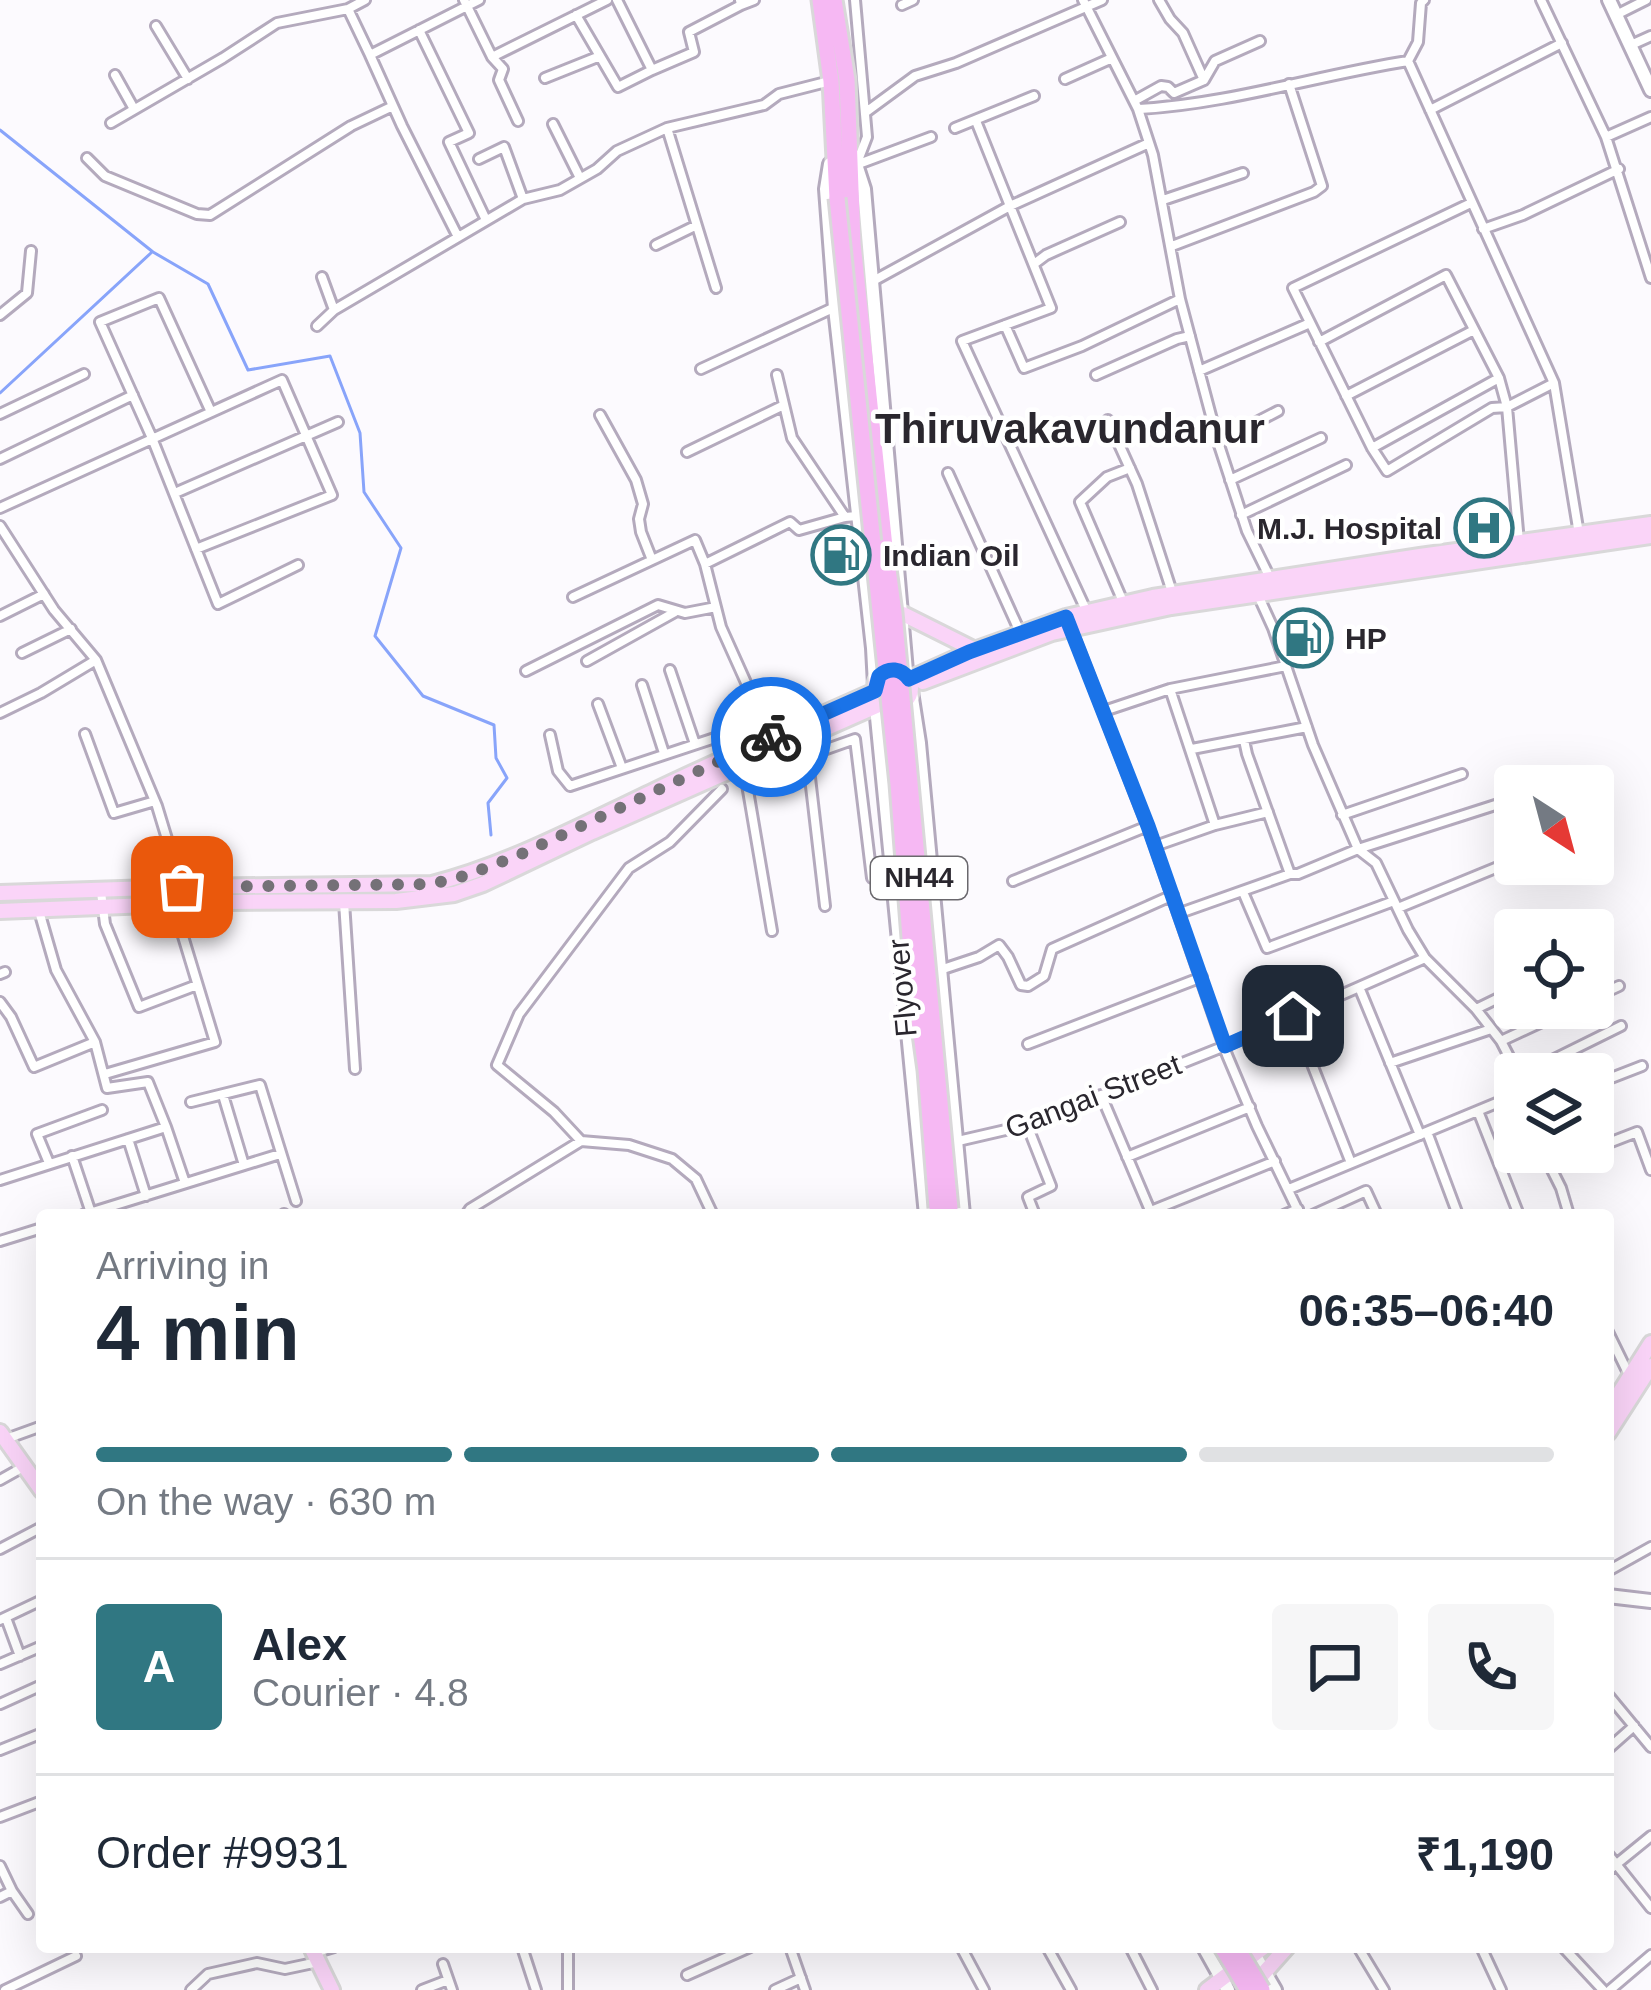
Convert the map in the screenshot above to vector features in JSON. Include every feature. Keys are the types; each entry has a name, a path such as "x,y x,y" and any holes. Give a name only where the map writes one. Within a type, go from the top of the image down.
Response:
{"highway":[{"name":"NH44","path":"820,0 842,141"},
{"name":"NH44","path":"834,0 847,80 844,198 913,976 943,1209"},
{"name":"Flyover","path":"844,198 894,614 944,1209"},
{"path":"1225,1953 1245,1990"},
{"path":"1240,1953 1263,1982"}],"main road":[{"path":"909,683 1087,612 1124,604 1173,594 1255,589 1270,579 1519,542 1558,543 1579,534 1651,524"},
{"path":"0,893 344,902 454,894 592,832 742,758 803,722 877,697 900,705 909,683 975,650 1021,634 1255,589 1558,543 1651,536"},
{"path":"903,614 975,650"},
{"path":"877,697 879,676 888,670 898,670 909,683"},
{"path":"0,911 182,887 432,884 517,856 742,758 805,739 877,697"},
{"path":"1614,1401 1651,1343"},
{"path":"1614,1424 1651,1366"},
{"path":"2,1434 36,1482"},
{"path":"1207,1990 1224,1985 1253,1953"},
{"path":"1245,1990 1263,1982 1283,1953"},
{"path":"315,1954 332,1990"}],"street":[{"path":"111,123 277,23 365,0"},
{"path":"370,55 465,3 479,0"},
{"path":"492,57 607,0"},
{"path":"617,0 652,70"},
{"path":"577,15 618,87 694,52 689,32 741,2 754,0"},
{"path":"856,0 866,137 856,165"},
{"path":"902,4 913,0"},
{"path":"866,112 915,76 1102,0"},
{"path":"1159,0 1183,33 1204,80"},
{"path":"1541,0 1619,169 1651,278"},
{"path":"1609,0 1651,90"},
{"path":"1616,15 1646,0"},
{"path":"1408,62 1418,42 1422,1"},
{"path":"465,3 502,69 499,80 518,122"},
{"path":"1085,4 1136,105 1149,142 1180,299 1218,442 1241,515 1270,579"},
{"path":"342,6 458,237"},
{"path":"156,26 188,79"},
{"path":"419,30 469,133 449,142 486,220"},
{"path":"1631,45 1651,36"},
{"path":"1136,105 1161,86 1174,93 1204,80 1215,62 1260,41"},
{"path":"1430,110 1562,43"},
{"path":"545,78 600,56"},
{"path":"1065,80 1112,58"},
{"path":"1136,105 1190,106 1408,62"},
{"path":"1408,62 1554,383 1579,534"},
{"path":"115,75 134,110"},
{"path":"317,326 334,310 486,220 523,199 560,190 597,169 616,151 667,128 764,105 779,94 831,81"},
{"path":"1172,247 1322,185 1289,84"},
{"path":"955,128 1034,96"},
{"path":"87,158 105,176 210,215 351,126 393,106"},
{"path":"1606,137 1651,117"},
{"path":"976,121 1051,308 962,341 1087,612"},
{"path":"553,124 580,178"},
{"path":"667,128 716,288"},
{"path":"856,165 932,137"},
{"path":"842,141 864,189 909,683 958,1141 945,1209"},
{"path":"842,141 826,189 851,516 873,648 943,1209"},
{"path":"873,281 1010,206 1149,142"},
{"path":"478,159 505,147 523,199"},
{"path":"1483,230 1619,169"},
{"path":"1162,200 1243,173"},
{"path":"1471,203 1293,288 1387,471 1492,409 1554,383"},
{"path":"1034,264 1120,222"},
{"path":"656,245 695,226"},
{"path":"0,315 27,293 31,250"},
{"path":"1319,342 1446,275 1499,378 1507,406 1519,542"},
{"path":"322,278 334,310"},
{"path":"211,412 159,298 100,322 218,604 298,565"},
{"path":"1005,325 1024,368 1180,299"},
{"path":"700,369 835,308"},
{"path":"1199,371 1310,323"},
{"path":"1346,395 1474,329"},
{"path":"1096,375 1190,336"},
{"path":"0,415 84,374"},
{"path":"777,376 792,438 851,516"},
{"path":"1372,448 1499,378"},
{"path":"0,508 282,380 332,495 196,549"},
{"path":"0,458 133,395"},
{"path":"687,452 784,405"},
{"path":"1218,442 1278,411"},
{"path":"601,415 636,480 643,504 641,532 652,560"},
{"path":"1108,420 1138,484 1173,594"},
{"path":"174,494 338,422"},
{"path":"1230,480 1322,439"},
{"path":"1241,515 1346,465"},
{"path":"1124,604 1080,502 1107,477 1130,468"},
{"path":"948,473 1021,634"},
{"path":"705,564 790,522 799,530 851,516"},
{"path":"0,526 44,594 96,660 155,801 182,887"},
{"path":"573,598 695,540 721,627 771,737"},
{"path":"1255,589 1358,849 1376,862 1425,958 1476,1009 1508,1053"},
{"path":"0,616 44,594"},
{"path":"526,671 658,605 685,613 716,607"},
{"path":"587,661 676,612"},
{"path":"1068,623 1148,826 1225,1046 1298,1209"},
{"path":"22,653 71,629"},
{"path":"0,712 96,660"},
{"path":"1104,711 1170,689 1286,666"},
{"path":"670,670 695,744"},
{"path":"643,686 664,753"},
{"path":"1170,689 1214,825"},
{"path":"598,704 622,768"},
{"path":"550,735 558,771 569,786 763,722"},
{"path":"803,722 825,906"},
{"path":"1192,749 1307,727"},
{"path":"85,734 114,813 155,801"},
{"path":"807,756 855,740 872,878"},
{"path":"1244,740 1289,874"},
{"path":"742,758 772,931"},
{"path":"1342,814 1462,773"},
{"path":"581,1141 497,1065 519,1014 628,868 670,842 722,789"},
{"path":"1180,914 1494,805"},
{"path":"1155,846 1268,812"},
{"path":"1013,881 1148,826"},
{"path":"1243,892 1267,948 1494,868"},
{"path":"34,892 56,970 95,1042 107,1088 148,1082 185,1184"},
{"path":"940,970 999,945 1021,986 1028,986 1045,976 1052,949 1173,896"},
{"path":"102,898 114,947 139,1007 196,985"},
{"path":"344,902 355,1069"},
{"path":"105,1074 215,1042 182,933"},
{"name":"Gangai Street","path":"958,1141 1027,1125 1225,1046 1425,958"},
{"path":"1028,1044 1202,977"},
{"path":"1614,988 1619,986"},
{"path":"1359,987 1455,1209"},
{"path":"1476,1009 1494,1000"},
{"path":"0,1002 34,1067 95,1042"},
{"path":"1293,1016 1352,1163"},
{"path":"1564,1053 1621,1025"},
{"path":"1390,1063 1491,1028"},
{"path":"1501,1041 1527,1029"},
{"path":"1614,1077 1642,1066"},
{"path":"191,1102 260,1085 296,1201"},
{"path":"1101,1095 1149,1209"},
{"path":"223,1096 244,1165"},
{"path":"1289,1189 1494,1104"},
{"path":"1127,1157 1250,1107"},
{"path":"49,1164 37,1134 102,1110"},
{"path":"1478,1111 1517,1209"},
{"path":"1027,1125 1051,1186 1028,1197 1033,1209"},
{"path":"1614,1141 1651,1126"},
{"path":"0,1180 166,1127"},
{"path":"1637,1132 1651,1170"},
{"path":"128,1139 146,1196"},
{"path":"470,1209 581,1141 629,1145 672,1159 696,1179 710,1209"},
{"path":"102,1209 280,1154"},
{"path":"72,1156 86,1209"},
{"path":"1160,1209 1275,1160"},
{"path":"1554,1173 1566,1209"},
{"path":"1326,1209 1366,1191 1374,1209"},
{"path":"133,1199 136,1209"},
{"path":"0,1241 36,1230"},
{"path":"1614,1344 1630,1376"},
{"path":"2,1434 36,1427"},
{"path":"0,1480 25,1466"},
{"path":"0,1549 36,1530"},
{"path":"1614,1567 1651,1547"},
{"path":"1614,1597 1651,1601"},
{"path":"20,1655 3,1619 36,1603"},
{"path":"0,1664 36,1648"},
{"path":"0,1704 36,1688"},
{"path":"1614,1702 1651,1748"},
{"path":"1614,1744 1634,1726"},
{"path":"0,1750 36,1736"},
{"path":"0,1817 36,1803"},
{"path":"1614,1866 1651,1836"},
{"path":"0,1866 28,1914"},
{"path":"1614,1870 1651,1908"},
{"path":"0,1897 12,1891"},
{"path":"524,1953 536,1990"},
{"path":"568,1953 568,1990"},
{"path":"687,1975 736,1953"},
{"path":"792,1953 805,1990"},
{"path":"964,1953 984,1990"},
{"path":"1050,1953 1071,1990"},
{"path":"1133,1953 1153,1990"},
{"path":"1207,1953 1224,1985"},
{"path":"1362,1953 1384,1990"},
{"path":"1483,1953 1502,1990"},
{"path":"1569,1953 1606,1990 1651,1955"},
{"path":"191,1990 208,1974 257,1964 285,1969 315,1954"},
{"path":"0,1980 5,1990 76,1956"},
{"path":"422,1990 450,1985 443,1964"},
{"path":"775,1990 801,1978"},
{"path":"1263,1982 1275,1990"}],"waterway":[{"path":"0,130 153,252 208,284 248,370 330,356 360,433 364,492 401,548 375,636 423,696 494,725 496,758 507,778 488,803 491,835"},
{"path":"0,393 152,252"}],"way so far":[{"path":"182,887 432,884 464,876 517,856 771,737"}],"place":[{"name":"M.J. Hospital","path":"1484,528"},
{"name":"Indian Oil","path":"841,555"},
{"name":"HP","path":"1303,638"}],"district":[{"name":"Thiruvakavundanur","path":"1070,428"}],"route":[{"path":"771,737 875,691 879,676 888,670 898,670 909,679 1066,617 1148,826 1225,1046 1293,1016"}]}
